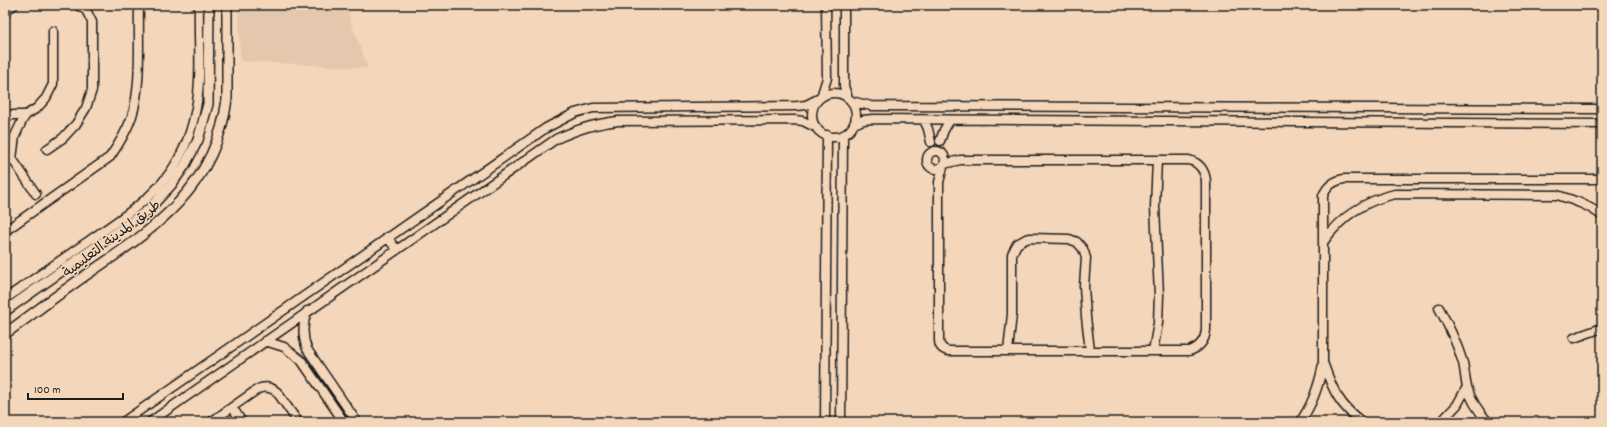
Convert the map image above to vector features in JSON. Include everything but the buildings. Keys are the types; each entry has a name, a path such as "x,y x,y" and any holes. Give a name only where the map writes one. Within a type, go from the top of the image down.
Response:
{"street":[{"path":"5,14 9,8 14,5"},
{"path":"47,148 63,138 76,124 86,108 92,90 92,22 86,10 76,5"},
{"path":"5,231 110,157 119,144 129,122 136,100 139,5"},
{"path":"5,299 133,210 153,193 170,172 185,144 196,108 198,86 199,5"},
{"name":"طريق المدينة التعليمية","path":"5,312 148,210 171,185 185,165 198,140 208,104 209,5"},
{"name":"طريق المدينة التعليمية","path":"5,334 158,224 178,204 198,178 211,156 225,114 227,99 227,5"},
{"path":"817,128 814,124 812,113 815,103 820,98 827,78 826,5"},
{"path":"150,422 556,139 578,129 595,124 618,121 795,120 803,121 817,128 826,135 833,137 843,135 852,128 856,110 844,86 844,5"},
{"path":"12,159 15,136 26,115 42,103 53,84 53,32"},
{"path":"123,422 387,237 546,128 575,113 593,108 797,106 806,105 835,93 871,106 1602,109"},
{"path":"5,115 26,115"},
{"path":"854,124 858,121 868,120 1602,124"},
{"path":"924,120 944,165 938,182 940,346 946,350 1153,351 1193,349 1202,341 1206,330 1206,176 1202,168 1193,161 960,160 944,165 938,169 932,168"},
{"path":"938,182 932,168 928,165 927,160 928,155 937,148 944,130 950,120"},
{"path":"825,422 826,135"},
{"path":"841,422 843,135"},
{"path":"5,148 36,194"},
{"path":"937,148 960,160"},
{"path":"1153,351 1158,323 1159,295 1155,207 1157,160"},
{"path":"1300,422 1313,402 1323,364 1323,196 1326,190 1337,180 1602,179"},
{"path":"1324,241 1331,231 1349,214 1371,201 1395,194 1557,195 1572,199 1587,206 1602,216"},
{"path":"387,237 397,250"},
{"path":"1008,351 1013,296 1012,254 1017,244 1031,238 1069,239 1077,242 1083,249 1086,258 1084,286 1090,351"},
{"path":"1439,308 1457,345 1463,365 1467,387 1476,407 1488,422"},
{"path":"307,312 303,326 304,342 307,349 357,422"},
{"path":"1574,338 1602,328"},
{"path":"265,341 284,347 300,360 344,422"},
{"path":"1323,364 1333,391 1341,403 1362,422"},
{"path":"214,421 262,387 270,388 277,392 298,422"},
{"path":"1441,422 1457,405 1467,387"},
{"path":"232,407 242,422"}],"shaded area":[{"path":"239,5 349,5 349,17 368,68 240,61"}]}
